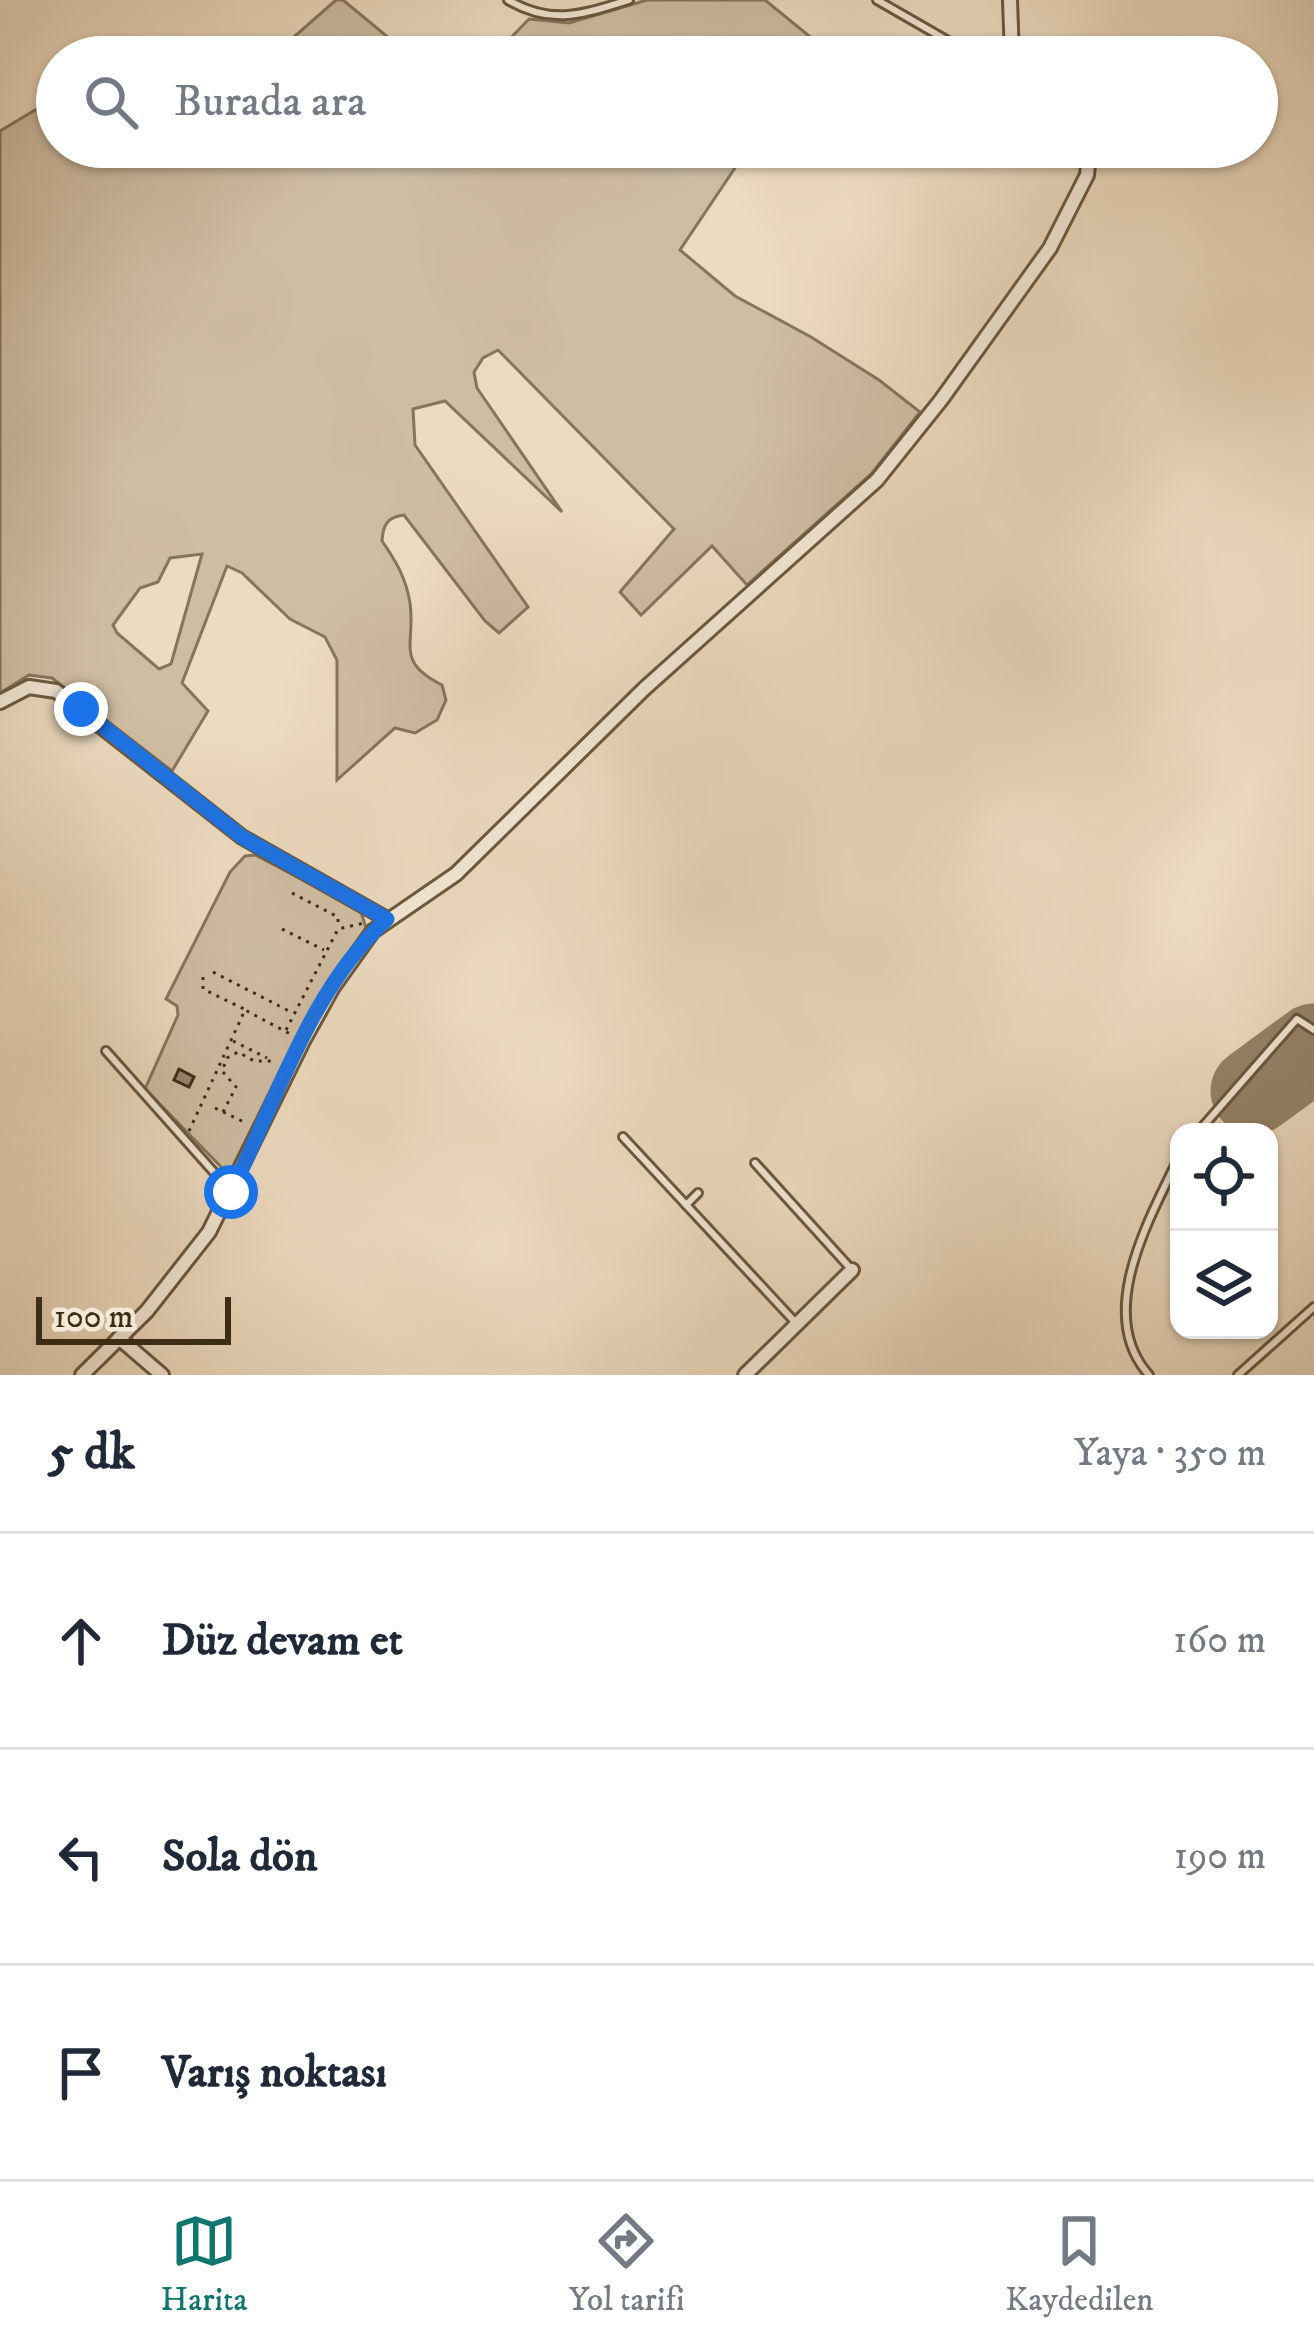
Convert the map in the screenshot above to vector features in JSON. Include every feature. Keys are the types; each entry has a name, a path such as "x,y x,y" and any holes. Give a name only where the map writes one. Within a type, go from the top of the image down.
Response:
{"street":[{"path":"1010,0 1011,36"},
{"path":"82,1375 195,1252 231,1192 303,1041 344,969 387,919 456,874 644,688 877,480 1051,248 1088,168"},
{"path":"0,702 29,687 56,691 242,837 387,919"},
{"path":"745,1375 852,1270"},
{"path":"119,1338 162,1375"}],"lane":[{"path":"508,0 527,11 554,17 629,0"},
{"path":"877,0 940,36"},
{"path":"1206,1123 1297,1019 1314,1030"},
{"path":"106,1051 231,1192"},
{"path":"623,1137 796,1322"},
{"path":"755,1163 852,1270"},
{"path":"1149,1375 1135,1358 1125,1298 1136,1258 1170,1178"},
{"path":"686,1204 698,1193"},
{"path":"1238,1375 1314,1307"}],"path":[{"path":"286,1032 338,928 338,916 292,893"},
{"path":"338,928 387,919"},
{"path":"283,929 326,952"},
{"path":"213,972 295,1014"},
{"path":"202,977 203,989 303,1041"},
{"path":"186,1138 245,1010"},
{"path":"223,1061 238,1052 254,1061 273,1061 231,1040"},
{"path":"223,1061 224,1076 236,1087 224,1112"},
{"path":"215,1108 261,1130"}],"shaded area":[{"path":"336,0 343,0 387,36 295,36"},
{"path":"647,0 765,0 809,36 512,36 529,19 569,23"},
{"path":"36,110 36,168 735,168 680,250 735,296 811,337 920,412 872,473 747,585 712,546 641,615 620,592 674,529 498,350 483,358 474,372 477,388 562,512 445,401 413,409 415,445 528,607 499,633 404,515 385,526 382,541 408,594 412,659 442,685 446,700 437,720 415,733 395,728 337,780 337,660 325,637 290,619 242,573 227,566 182,683 208,711 172,771 52,678 29,675 0,693 0,131","holes":["202,554 171,664 159,669 113,625 140,588 158,582 170,558"]},
{"path":"255,855 353,906 361,912 366,928 295,1044 230,1176 145,1089 178,1015 177,1006 166,999 230,872 245,856"}],"building":[{"path":"179,1069 194,1077 189,1087 174,1080"}],"runway":[{"path":"1254,1091 1314,1047"}],"route":[{"path":"81,709 242,837 387,919 333,987 231,1192"}]}
